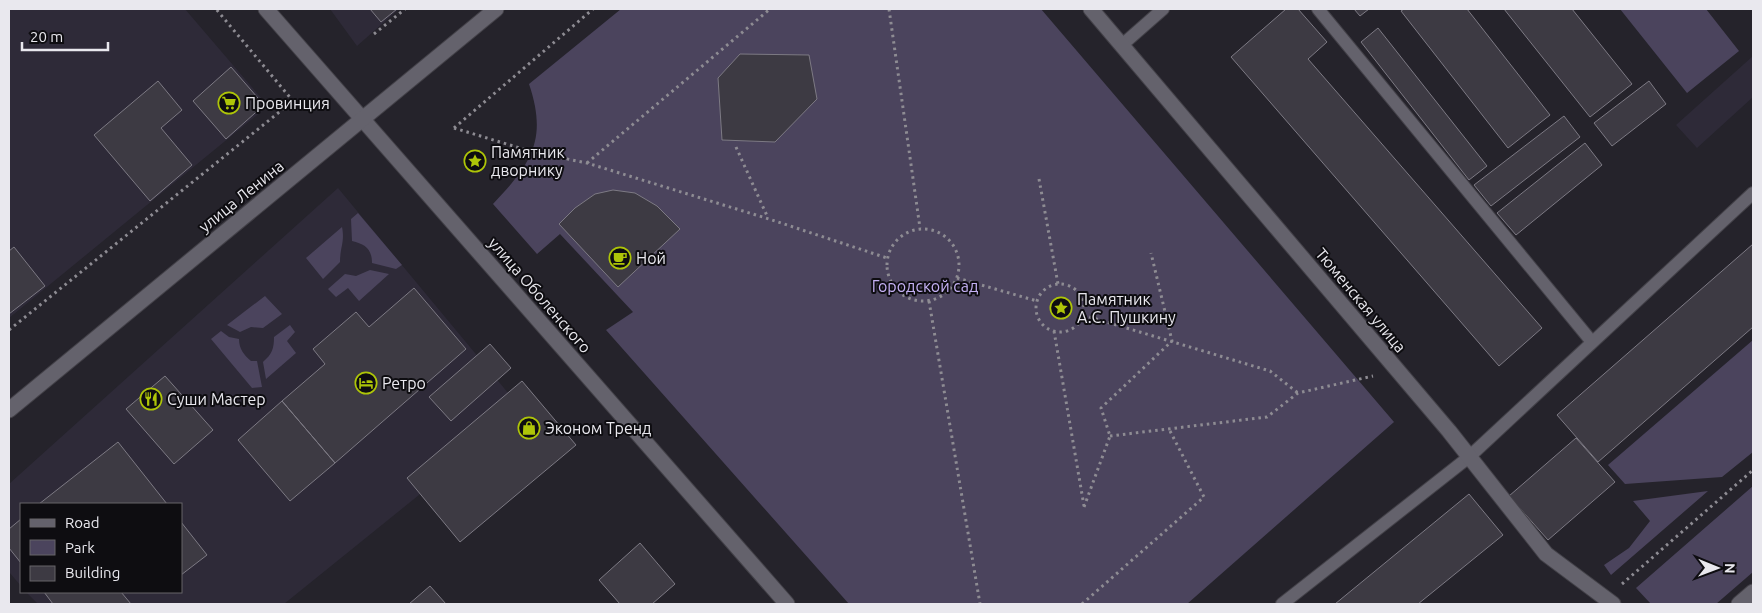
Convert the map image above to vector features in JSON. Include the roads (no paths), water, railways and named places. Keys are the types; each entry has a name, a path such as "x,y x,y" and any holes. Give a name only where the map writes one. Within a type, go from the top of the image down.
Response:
{"street":[{"name":"улица Оболенского","path":"266,9 787,604"},
{"name":"улица Ленина","path":"9,410 496,9"},
{"name":"Тюменская улица","path":"1091,9 1398,370 1546,554 1610,601"},
{"path":"1739,604 1753,592"}],"lane":[{"path":"1122,45 1163,9"},
{"path":"1318,9 1592,342"},
{"path":"1282,604 1469,457 1753,193"}],"place":[{"name":"Провинция","path":"229,103"},
{"name":"Памятник дворнику","path":"475,161"},
{"name":"Ной","path":"620,258"},
{"name":"Памятник А.С. Пушкину","path":"1061,308"},
{"name":"Ретро","path":"366,383"},
{"name":"Суши Мастер","path":"151,399"},
{"name":"Эконом Тренд","path":"529,428"}],"park label":[{"name":"Городской сад","path":"925,286"}]}
